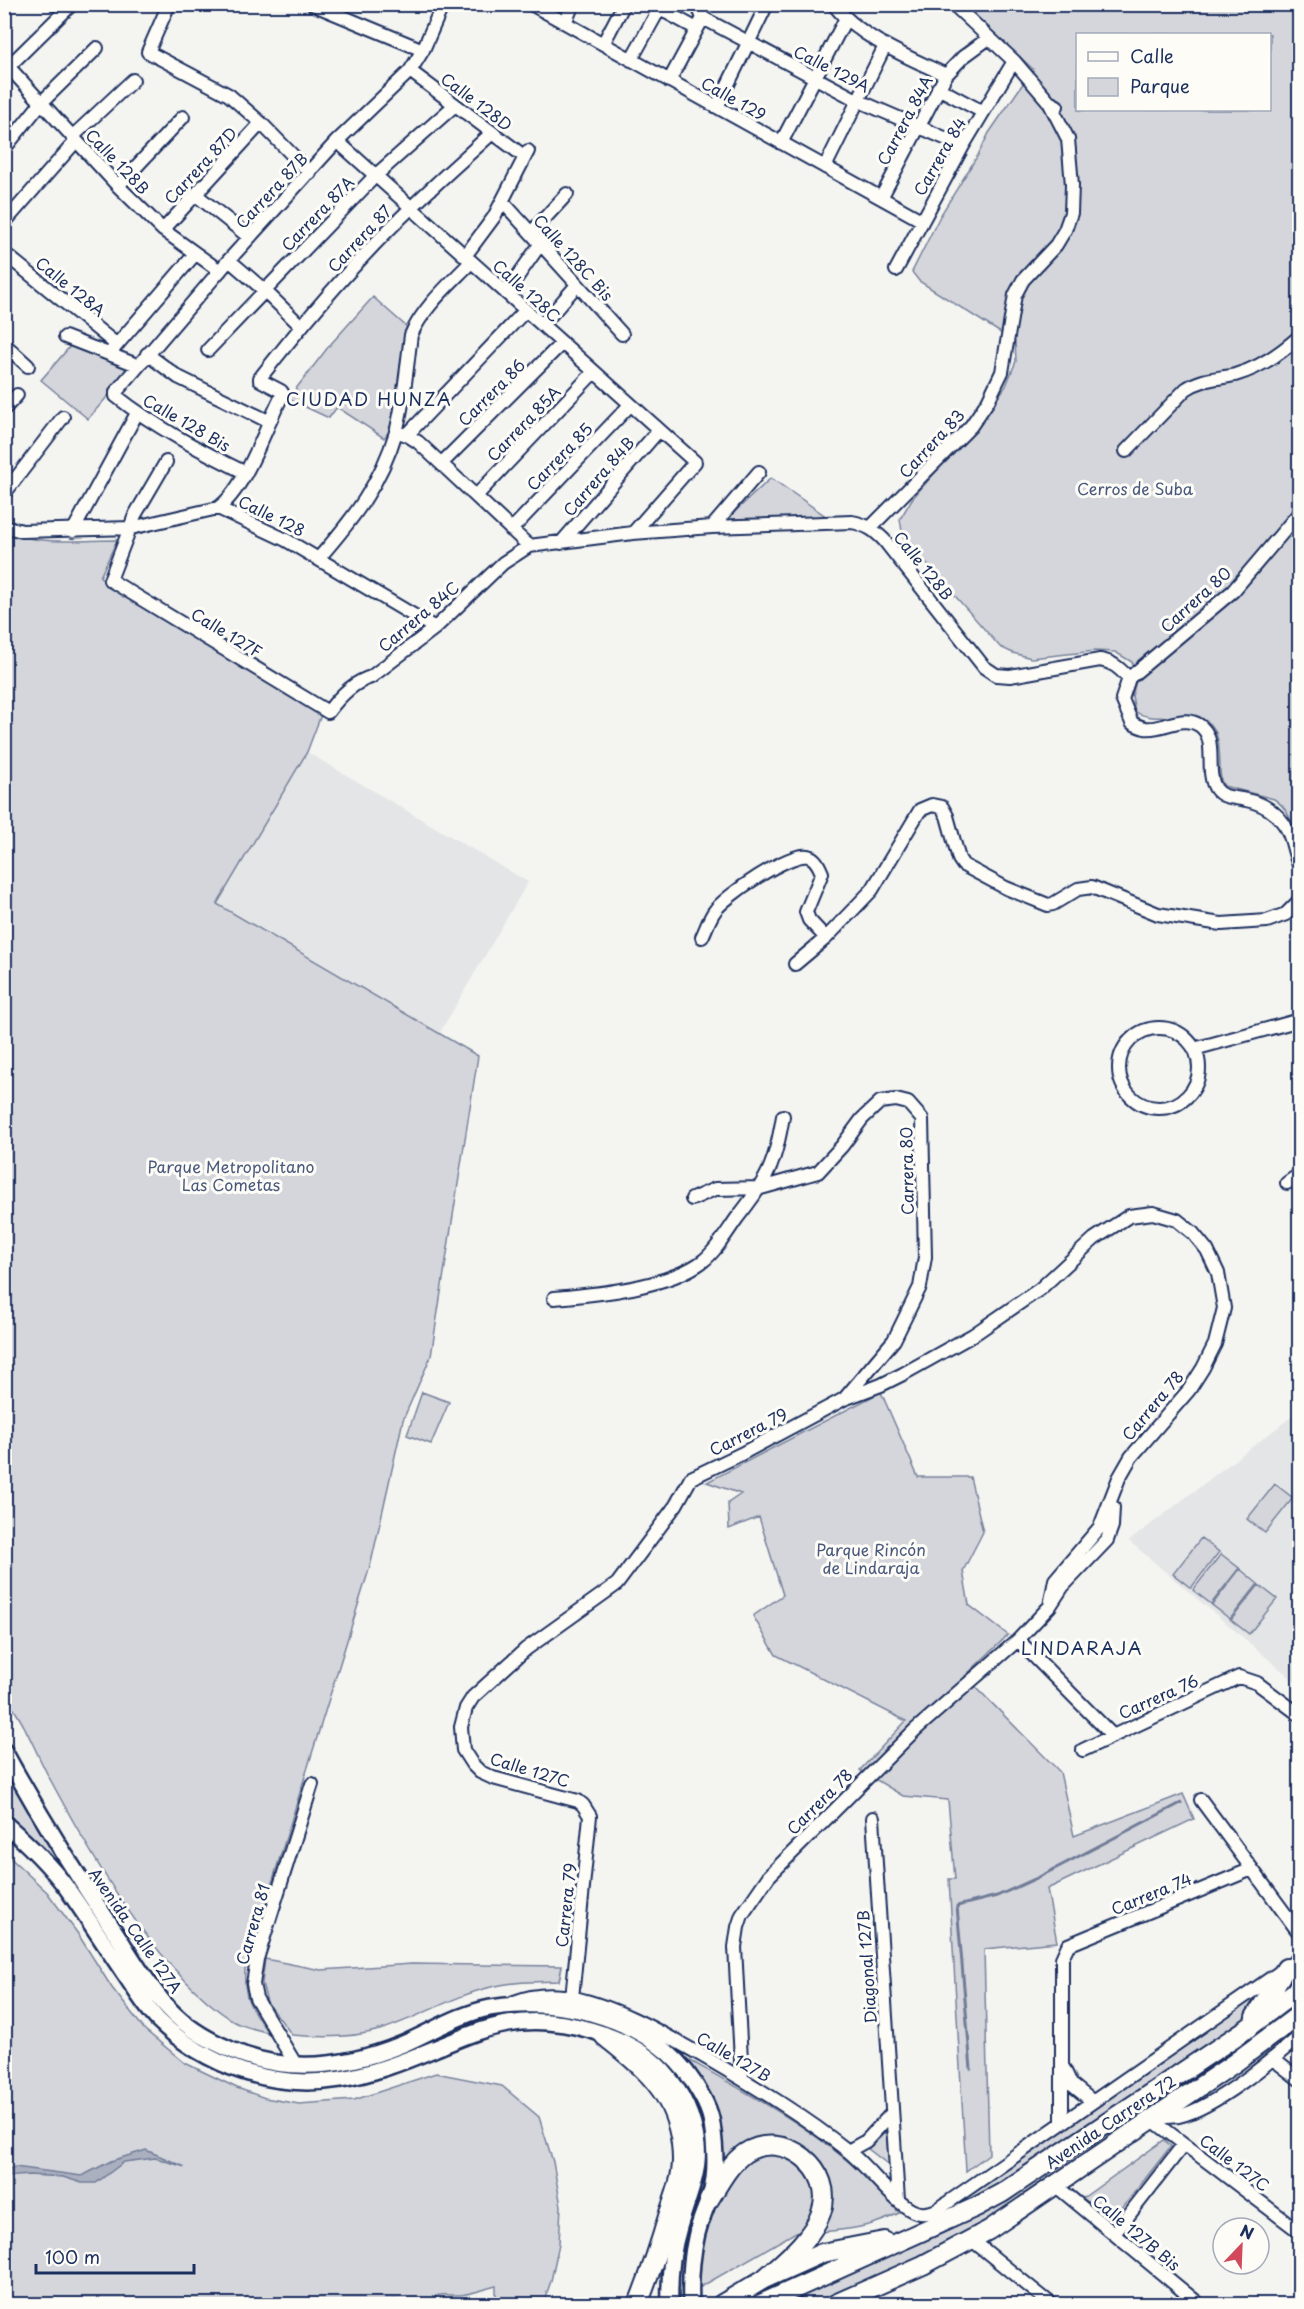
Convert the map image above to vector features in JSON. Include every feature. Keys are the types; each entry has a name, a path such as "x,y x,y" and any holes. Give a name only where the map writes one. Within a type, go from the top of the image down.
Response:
{"highway":[{"path":"1248,2028 1293,1963"},
{"name":"Avenida Carrera 72","path":"761,2304 976,2207 1020,2182 1248,2028 1299,1988"},
{"name":"Avenida Carrera 72","path":"842,2302 972,2240 1233,2064 1299,2014"},
{"path":"604,2036 634,2061 666,2097 681,2139 682,2160 678,2186 638,2304"},
{"path":"709,2200 734,2163 747,2152 766,2146 781,2146 801,2154 811,2163 822,2185 824,2195 821,2213 800,2244 764,2279"},
{"name":"Avenida Carrera 72","path":"722,2304 764,2279 822,2253 909,2237"}],"main road":[{"name":"Avenida Calle 127A","path":"4,1750 9,1763 69,1864 156,1993 170,2010 193,2028 230,2050 251,2058 296,2065 340,2063 363,2058 473,2013 502,2006 542,2006 589,2013 613,2022 649,2039 678,2061 699,2092 712,2121 715,2164 709,2200 696,2234 692,2261 691,2304"},
{"name":"Avenida Calle 127A","path":"4,1823 37,1853 65,1886 157,2019 188,2044 242,2071 297,2082 317,2083 353,2078 408,2060 480,2032 507,2024 531,2022 567,2025 604,2036 626,2045 662,2069 687,2106 694,2127 697,2149 695,2168 673,2252 670,2302"}],"street":[{"path":"169,4 148,52 229,95 261,123 310,173"},
{"path":"312,4 423,50"},
{"name":"Carrera 87B","path":"116,394 137,365 249,237 337,141 410,70 423,50 443,4"},
{"name":"Calle 129","path":"531,4 921,220"},
{"path":"565,23 573,4"},
{"path":"603,44 624,4"},
{"path":"669,81 700,24 697,4"},
{"path":"717,107 767,4"},
{"path":"833,4 845,20 885,46 945,75"},
{"path":"953,4 1014,61 1049,102"},
{"path":"7,64 70,6"},
{"path":"631,60 657,6"},
{"name":"Calle 129A","path":"657,6 749,43 858,100 963,146"},
{"path":"781,143 845,20"},
{"name":"Carrera 84A","path":"881,198 920,127 945,75 963,57 988,38"},
{"path":"825,167 885,46"},
{"path":"4,148 42,103 97,48"},
{"name":"Carrera 84","path":"896,270 921,220 1014,61"},
{"name":"Calle 128B","path":"7,64 118,186 163,230 220,271"},
{"name":"Calle 128D","path":"410,70 492,133 526,154 502,202"},
{"path":"4,223 74,139 133,80"},
{"path":"938,88 983,112"},
{"name":"Carrera 83","path":"871,527 971,426 988,401 1002,372 1016,295 1023,280 1056,245 1065,230 1071,213 1072,185 1068,139 1062,111 1049,102"},
{"name":"Carrera 83","path":"1049,102 1068,139"},
{"name":"Carrera 87A","path":"208,350 375,176 455,105"},
{"path":"118,186 183,117"},
{"name":"Carrera 87D","path":"163,230 261,123"},
{"name":"Carrera 87","path":"268,421 283,394 260,380 301,326 411,207 492,133"},
{"name":"Calle 128C","path":"337,141 694,462 633,533"},
{"path":"195,194 249,237"},
{"path":"531,233 567,194"},
{"path":"402,433 411,335 414,328 468,259 502,202"},
{"name":"Calle 128C Bis","path":"502,202 622,334"},
{"path":"506,293 541,243"},
{"name":"Calle 128A","path":"4,253 113,349 137,365"},
{"path":"113,349 195,254"},
{"path":"229,260 301,326"},
{"path":"542,326 577,285"},
{"path":"319,558 372,491 402,433 525,310"},
{"path":"1126,451 1186,389 1195,383 1236,375 1266,362 1299,336"},
{"name":"Calle 128A","path":"65,338 113,349"},
{"path":"4,344 28,366"},
{"name":"Carrera 86","path":"442,464 562,344"},
{"path":"147,354 178,377 268,421 246,473 218,507"},
{"name":"Carrera 85A","path":"476,496 594,372"},
{"name":"Calle 128 Bis","path":"116,394 137,413 246,473"},
{"path":"4,409 17,395"},
{"name":"Carrera 85","path":"511,530 630,405"},
{"path":"73,531 137,413"},
{"path":"4,494 63,417"},
{"name":"Carrera 84B","path":"561,543 659,430"},
{"path":"402,433 442,464 530,546"},
{"path":"131,528 135,515 166,462"},
{"path":"712,527 759,472"},
{"name":"Calle 128","path":"4,526 22,531 131,528 218,507 319,558 435,628"},
{"name":"Carrera 80","path":"1129,678 1233,591 1299,512"},
{"name":"Calle 128B","path":"530,546 633,533 712,527 852,522 871,527 884,540 984,667 996,675 1010,676 1100,660 1109,661 1129,678"},
{"name":"Calle 127F","path":"131,528 110,579 328,712"},
{"name":"Carrera 84C","path":"328,712 354,686 371,677 435,628 503,563 530,546"},
{"path":"1129,678 1122,699 1132,723 1146,729 1188,721 1198,724 1209,738 1212,781 1216,790 1229,797 1265,806 1275,814 1289,831 1299,867"},
{"path":"795,964 857,908 872,890 920,810 932,805 942,807 947,816 958,860 963,865 1006,888 1048,904 1053,904 1078,889 1092,887 1158,914 1221,924 1267,921 1286,914 1299,900"},
{"path":"702,937 714,911 760,874 799,856 810,856 818,862 822,873 806,912 809,920 826,938"},
{"path":"1194,1049 1299,1020"},
{"path":"1166,1028 1187,1039 1194,1049 1199,1061 1199,1074 1186,1098 1175,1105 1162,1108 1149,1107 1132,1097 1120,1081 1118,1068 1120,1055 1125,1045 1142,1031 1166,1028"},
{"name":"Carrera 80","path":"692,1199 715,1189 761,1188 818,1172 842,1146 862,1119 880,1102 896,1100 908,1103 922,1119 925,1257 921,1287 894,1340 844,1399"},
{"path":"554,1298 640,1287 689,1270 705,1260 761,1188 777,1151 783,1116"},
{"path":"1287,1183 1299,1174"},
{"name":"Carrera 78","path":"742,2079 735,1947 738,1927 747,1904 769,1876 882,1761 950,1698 1018,1640 1050,1606 1063,1586 1107,1540 1105,1530 1119,1478 1131,1457 1189,1390 1215,1344 1224,1308 1218,1273 1207,1250 1178,1220 1153,1213 1129,1216"},
{"name":"Carrera 79","path":"463,1750 461,1727 466,1708 472,1697 526,1649 617,1584 676,1505 692,1478 844,1399 896,1378 973,1335 1041,1288 1094,1239 1129,1216"},
{"path":"1018,1640 1112,1735"},
{"name":"Carrera 76","path":"1083,1750 1239,1677 1248,1679 1299,1715"},
{"name":"Calle 127C","path":"463,1750 466,1758 480,1772 493,1778 572,1799 583,1805 590,1816"},
{"name":"Carrera 81","path":"296,2065 256,1998 253,1984 257,1959 312,1784"},
{"path":"1202,1800 1299,1934"},
{"name":"Carrera 79","path":"572,1998 590,1816"},
{"name":"Diagonal 127B","path":"873,1818 898,2200"},
{"name":"Carrera 74","path":"1063,2067 1062,1958 1068,1945 1252,1869"},
{"name":"Avenida Carrera 72","path":"919,2213 931,2213 937,2210 1293,1963"},
{"name":"Calle 127B","path":"502,2006 537,1996 572,1998 604,2008 652,2029 782,2104 848,2151 898,2200 919,2213"},
{"name":"Avenida Carrera 72","path":"1151,2119 1180,2116 1199,2108 1236,2086 1273,2059 1299,2036"},
{"path":"1273,2059 1299,2080"},
{"path":"1063,2067 1071,2084 1092,2101"},
{"path":"1062,2122 1063,2067"},
{"path":"848,2151 866,2141 892,2113"},
{"name":"Calle 127C","path":"1151,2119 1299,2232"},
{"path":"1114,2234 1184,2144"},
{"name":"Calle 127B Bis","path":"1055,2185 1198,2304"},
{"path":"972,2240 1051,2304"}],"shaded area":[{"path":"307,752 528,882 439,1034 217,904"},
{"path":"1299,1411 1299,1685 1129,1541"}],"green space":[{"name":"Cerros de Suba","path":"964,5 1299,5 1299,845 1291,820 1284,808 1274,799 1224,786 1221,780 1218,738 1210,724 1202,719 1191,717 1144,716 1135,711 1132,696 1136,681 1132,662 1115,652 1095,651 1031,658 1000,647 903,537 900,519 912,499 987,413 1006,386 1016,361 1015,342 919,281 912,272 940,216 989,133 1033,69"},
{"path":"373,297 408,328 391,429 384,438 337,407 329,418 288,399 329,346"},
{"path":"73,343 133,367 88,419 41,380"},
{"path":"771,478 830,519 727,519"},
{"name":"Parque Metropolitano Las Cometas","path":"5,532 45,540 117,540 100,577 324,707 307,752 217,904 478,1056 431,1356 403,1420 371,1563 245,1970 247,1997 268,2033 233,2021 205,1999 153,1944 107,1879 51,1781 24,1727 5,1697"},
{"path":"422,1392 449,1402 431,1444 407,1435"},
{"name":"Parque Rincón de Lindaraja","path":"881,1392 918,1477 970,1477 983,1532 963,1571 969,1605 1008,1635 965,1676 1060,1772 1074,1836 1183,1794 1194,1819 1047,1889 1057,1942 984,1949 989,2154 966,2171 949,1879 955,1879 948,1800 903,1796 860,1770 906,1721 776,1655 753,1616 783,1595 759,1517 729,1529 728,1503 741,1494 707,1482"},
{"path":"1275,1484 1293,1498 1265,1533 1247,1519"},
{"path":"1201,1538 1219,1552 1191,1588 1173,1574"},
{"path":"1221,1554 1239,1568 1211,1604 1193,1590"},
{"path":"1240,1569 1258,1584 1230,1619 1212,1605"},
{"path":"1259,1585 1277,1599 1249,1634 1231,1620"},
{"path":"4,1764 64,1869 143,1988 249,2064 281,2071 314,2073 379,2063 461,2025 495,2014 513,2012 553,2012 592,2020 631,2036 665,2059 679,2073 700,2110 709,2149 702,2195 685,2253 682,2299 677,2302 688,2094 676,2075 662,2062 611,2028 552,2015 514,2015 478,2023 378,2066 314,2077 281,2075 248,2067 217,2054 188,2037 163,2016 142,1990 62,1871 5,1816"},
{"path":"4,1852 47,1892 78,1934 112,1988 145,2030 185,2063 237,2088 265,2098 299,2104 354,2100 436,2073 502,2086 539,2117 553,2162 561,2206 559,2244 551,2281 543,2304 501,2304 496,2297 496,2286 466,2294 438,2295 426,2304 393,2300 386,2302 388,2304 382,2304 384,2302 372,2304 5,2304"},
{"path":"265,1959 321,1970 412,1964 562,1966 559,1981 499,1985 463,1996 383,2029 349,2036 314,2037 292,2035 267,2002 262,1983"},
{"path":"1269,1986 1245,2022 997,2186 922,2225"},
{"path":"1299,1996 1299,2005 1253,2042 986,2223 951,2243 813,2304 781,2304 981,2214"},
{"path":"1280,2043 1227,2086 1189,2107 1272,2045"},
{"path":"682,2056 770,2106 826,2144 877,2188 899,2213 880,2222 860,2227 819,2232 828,2205 792,2144 722,2168 701,2083"},
{"path":"886,2132 889,2165 868,2149"},
{"path":"1164,2140 1171,2146 1111,2222 1083,2198"},
{"path":"757,2154 791,2155 813,2176 816,2203 805,2227 697,2289 695,2271 715,2204 738,2167"},
{"path":"851,2255 745,2304 733,2304 790,2275"}],"water":[{"path":"146,2150 185,2167 155,2158 124,2162 96,2183 82,2183 63,2177 29,2175 5,2177 5,2171 15,2167 82,2176 111,2161"}],"waterway":[{"path":"971,2069 957,1906 997,1896 1039,1877 1181,1803"}],"district":[{"name":"CIUDAD HUNZA","path":"369,398"},
{"name":"LINDARAJA","path":"1082,1647"}]}
